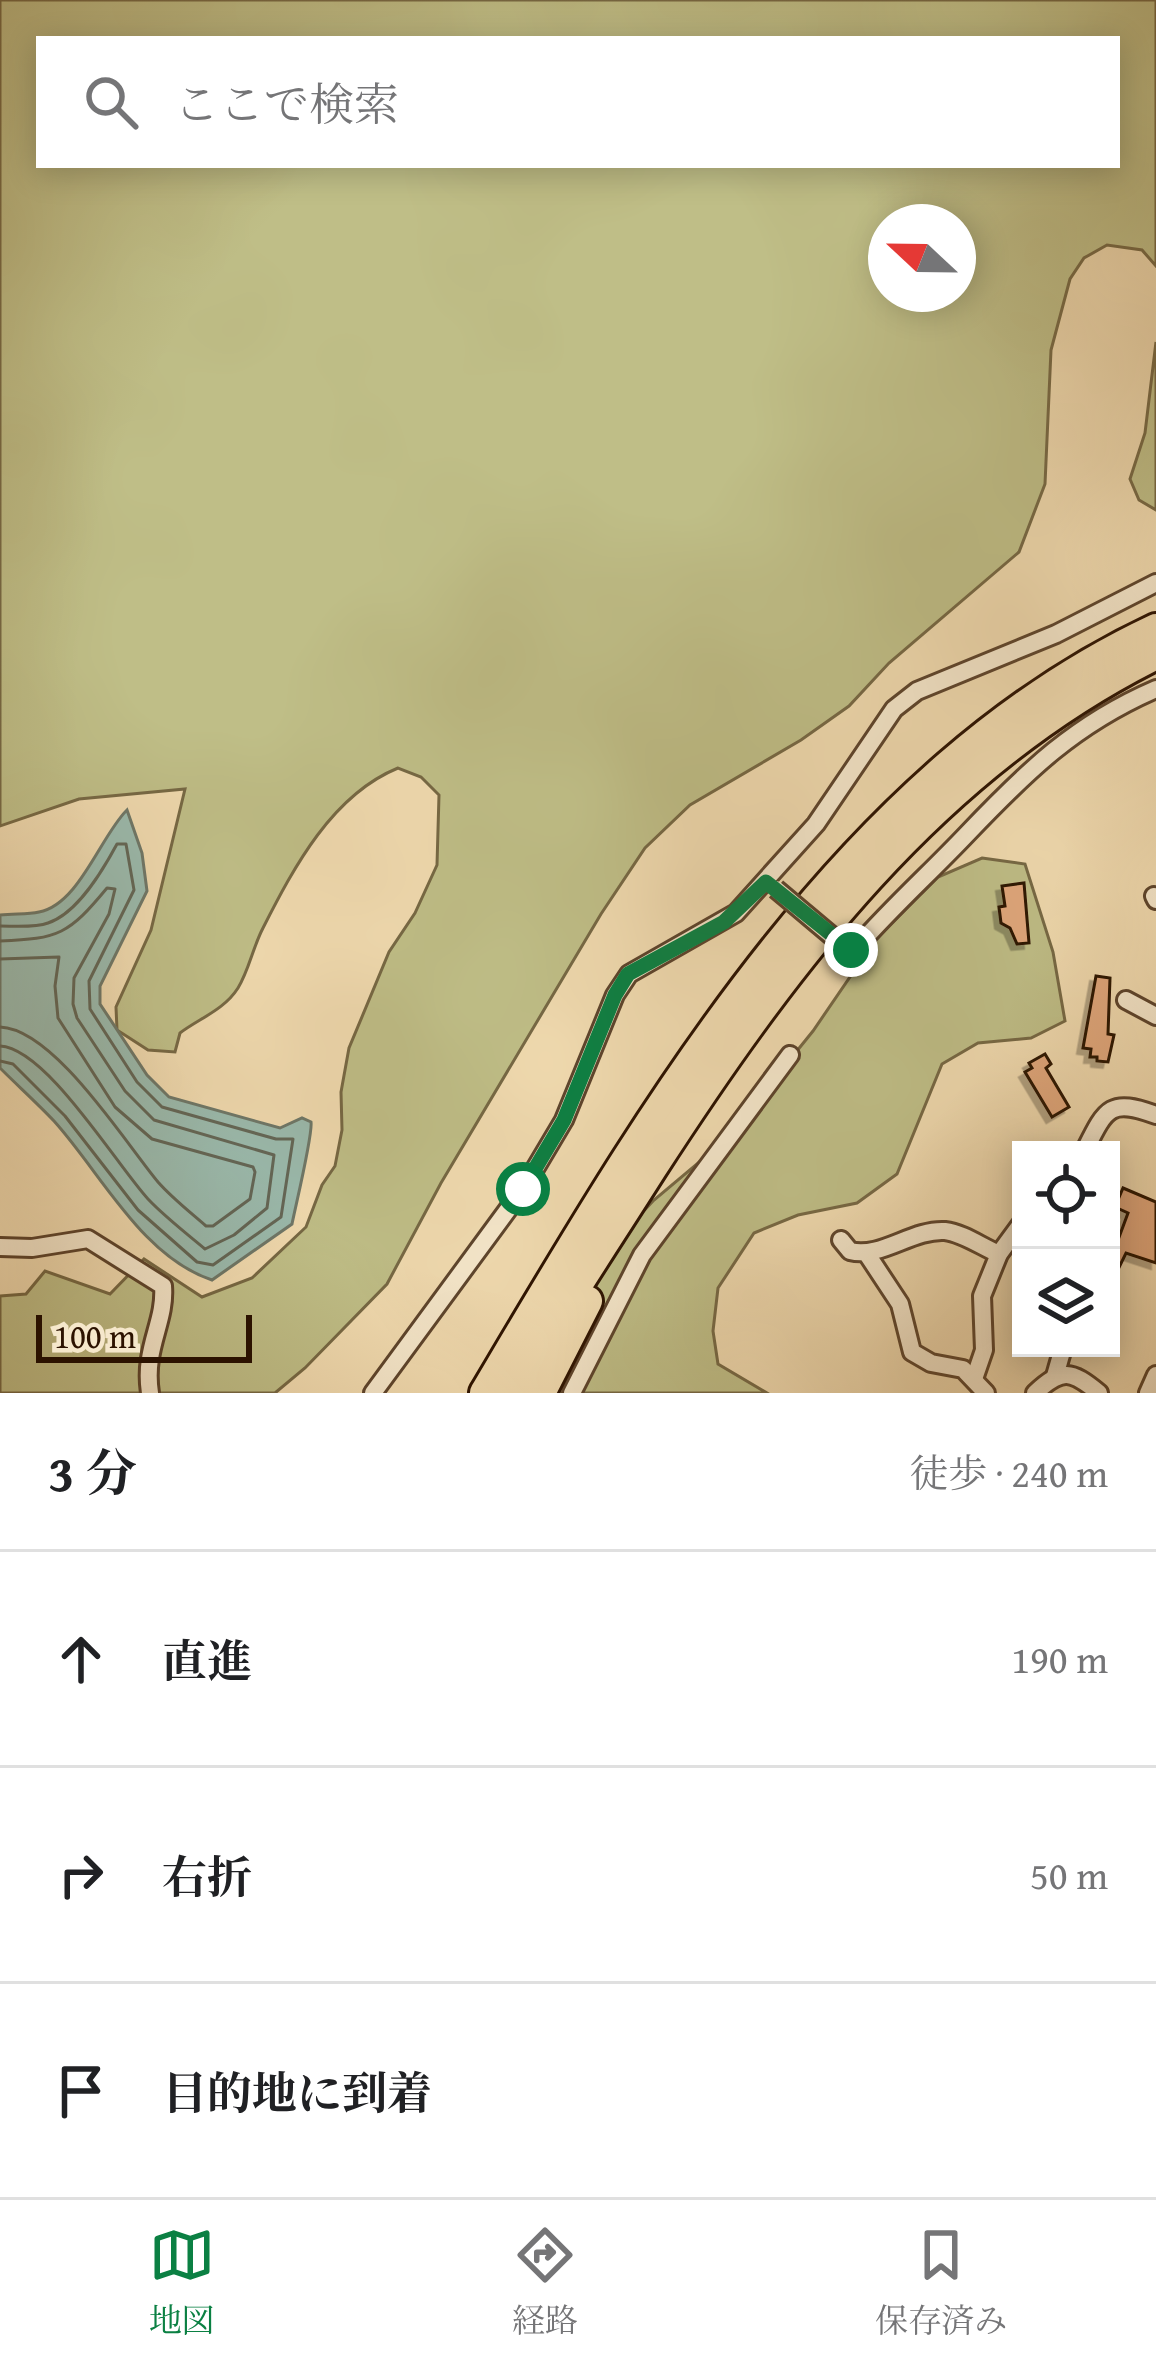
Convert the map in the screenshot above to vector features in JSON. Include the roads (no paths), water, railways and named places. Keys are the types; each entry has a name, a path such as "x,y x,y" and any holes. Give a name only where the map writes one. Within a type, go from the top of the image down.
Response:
{"highway":[{"path":"510,1393 754,978 847,866 904,807 1023,709 1074,674 1156,629"},
{"path":"485,1393 647,1155 807,945 876,867 918,824 1021,738 1156,654"},
{"path":"464,1393 559,1251 647,1155"},
{"path":"540,1393 647,1155"}],"street":[{"path":"373,1393 523,1189 564,1120 628,974 724,922 771,885 894,709 917,691 1056,634 1156,583"},
{"path":"771,885 845,947 857,947 1016,781 1092,719 1156,689"},
{"path":"1126,1000 1156,1016"},
{"path":"572,1393 642,1255 790,1055"},
{"path":"1090,1141 1111,1109 1126,1105 1156,1115"},
{"path":"841,1240 850,1251 867,1254 901,1239 942,1231 1008,1249 982,1296 980,1386"},
{"path":"0,1247 78,1244 88,1239 163,1286 164,1303 147,1360 150,1393"},
{"path":"867,1254 901,1304 912,1352 931,1363 963,1370 980,1386"},
{"path":"1055,1376 1060,1357"},
{"path":"1035,1393 1055,1376 1067,1373 1099,1393"},
{"path":"1148,1393 1156,1376"}],"water":[{"path":"127,810 142,853 147,891 100,986 100,1004 147,1075 169,1097 280,1128 302,1118 311,1122 292,1224 212,1280 187,1269 144,1233 54,1121 0,1068 0,915 39,912 66,897"}]}
